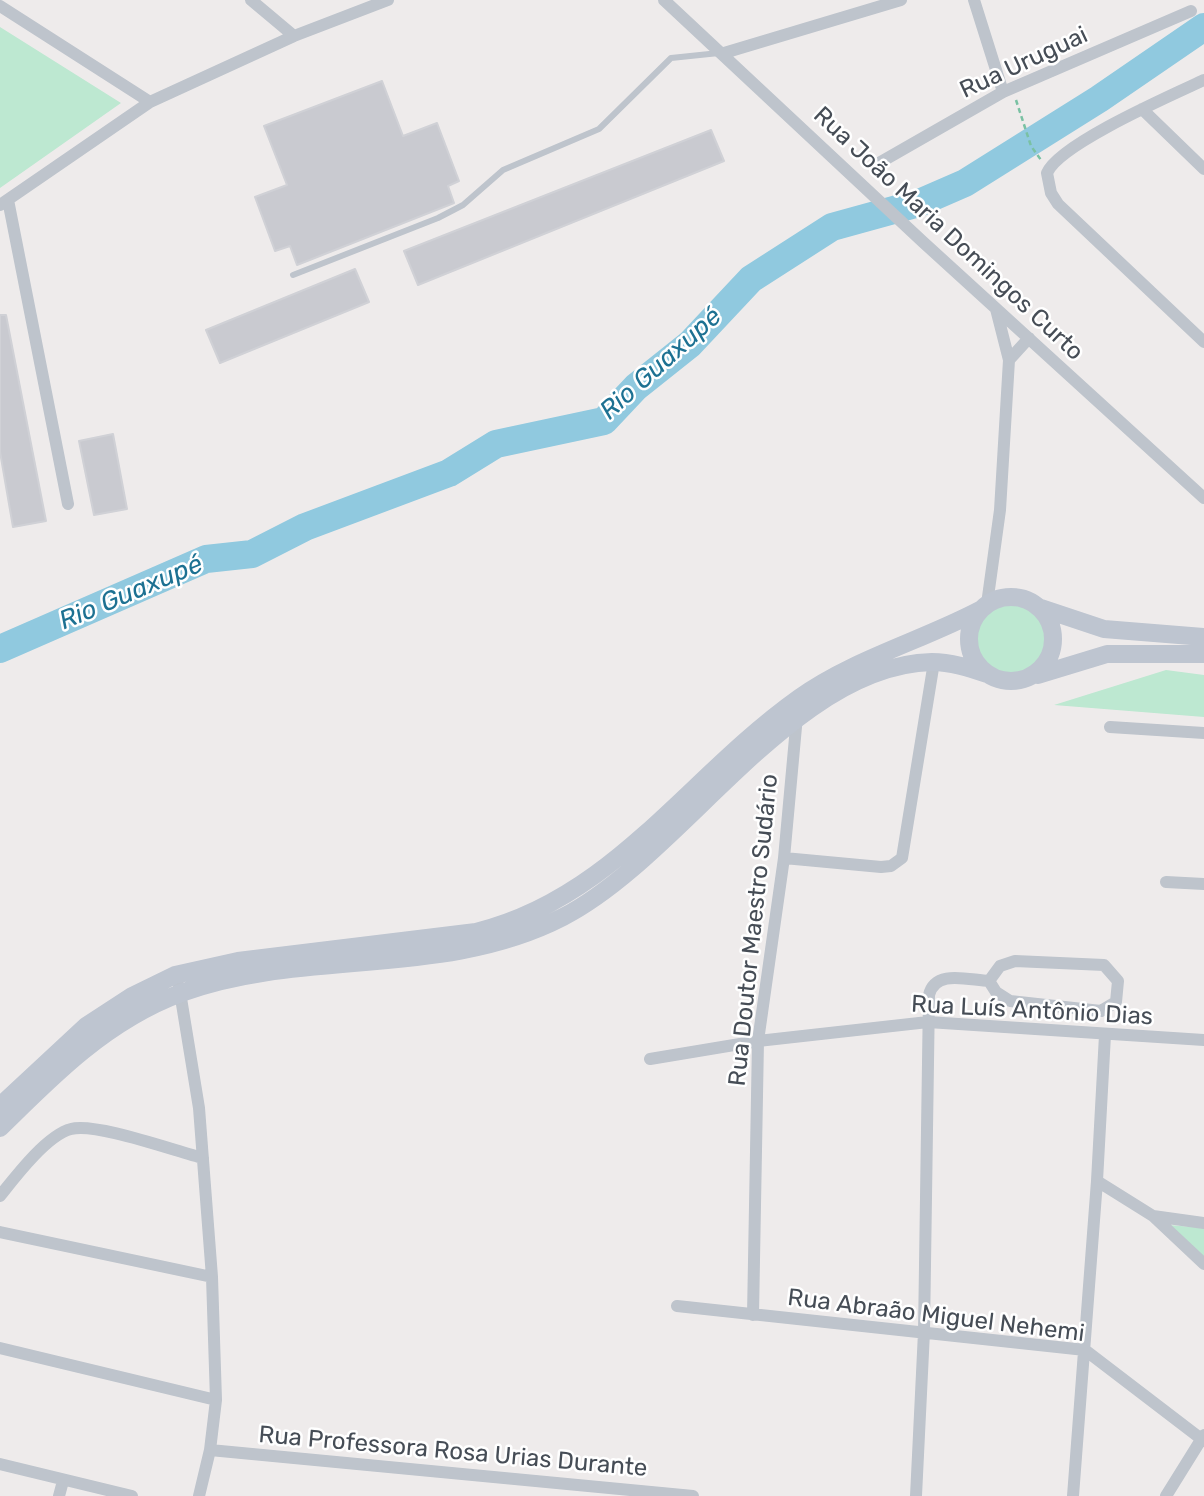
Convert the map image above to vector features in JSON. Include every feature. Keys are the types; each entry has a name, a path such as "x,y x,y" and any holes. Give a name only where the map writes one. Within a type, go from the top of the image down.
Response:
{"main road":[{"path":"0,1105 86,1026 132,996 175,975 238,961 476,933 502,926 568,896 608,867 797,699 864,662 984,607 1013,596 1104,629 1204,637"},
{"path":"984,607 971,626 969,644 975,661 987,674"},
{"path":"1032,677 1046,664 1054,645 1051,625 1041,608"},
{"path":"0,1128 67,1063 107,1032 144,1009 181,993 240,977 455,952 513,939 563,917 623,877 797,718 865,679 906,665 934,662 962,666 1012,682 1107,654 1204,654"}],"street":[{"path":"251,0 294,36"},
{"path":"68,504 4,202 150,102 294,36 388,0"},
{"name":"Rua João Maria Domingos Curto","path":"664,0 724,53 846,171 1204,498"},
{"path":"724,53 901,0"},
{"path":"974,0 1008,90"},
{"path":"0,6 150,102"},
{"name":"Rua Uruguai","path":"879,163 1008,90 1191,11"},
{"path":"1204,80 1142,109 1051,164 1048,182 1058,204 1204,342"},
{"path":"1142,109 1204,169"},
{"path":"984,607 1000,510 1009,360 996,309"},
{"path":"1009,360 1029,338"},
{"path":"784,858 881,867 891,866 902,858 934,662"},
{"name":"Rua Doutor Maestro Sudário","path":"753,1315 758,1041 784,858 797,699"},
{"path":"1110,727 1204,733"},
{"path":"1166,882 1204,884"},
{"path":"1015,961 1104,965 1118,981 1119,992 1116,1002 1101,1011 1010,1001 996,992 989,981 1000,966 1015,961"},
{"path":"175,975 181,993 193,1062 212,1277 216,1400 210,1450 198,1496"},
{"path":"916,1496 924,1332 929,995 937,980 989,981"},
{"name":"Rua Luís Antônio Dias","path":"650,1059 758,1041 928,1022 1204,1040"},
{"path":"1073,1496 1097,1181 1105,1035"},
{"path":"0,1196 45,1146 70,1129 93,1129 203,1158"},
{"path":"1097,1181 1153,1216 1204,1264"},
{"path":"1153,1216 1204,1223"},
{"path":"0,1232 212,1277"},
{"name":"Rua Abraão Miguel Nehemi","path":"677,1306 1085,1350 1203,1438"},
{"path":"0,1348 216,1400"},
{"path":"1166,1496 1203,1438"},
{"name":"Rua Professora Rosa Urias Durante","path":"210,1450 622,1493 693,1496"},
{"path":"0,1464 132,1496"},
{"path":"59,1496 63,1480"}],"lane":[{"path":"293,275 438,219 463,205 503,170 599,129 671,58 724,53"}],"path":[{"path":"1008,90 1031,146 1041,160 1051,164"}],"green space":[{"path":"0,27 121,103 0,188"},
{"path":"1011,603 1031,609 1041,619 1047,639 1041,659 1031,669 1011,675 991,669 981,659 975,639 981,619 991,609"},
{"path":"1166,670 1204,675 1204,717 1054,705"},
{"path":"1169,1225 1204,1228 1204,1258"}],"building":[{"path":"382,81 403,136 437,123 459,181 448,186 454,203 297,265 290,246 275,251 255,197 287,185 264,126"},
{"path":"711,130 724,161 418,285 404,251"},
{"path":"355,269 369,302 220,363 206,330"},
{"path":"0,315 6,315 46,521 13,527 0,452"},
{"path":"113,434 127,509 94,515 79,441"}],"waterway":[{"name":"Rio Guaxupé","path":"0,649 206,559 252,554 305,527 449,473 496,444 604,421 636,387 690,344 751,279 832,227 919,203 965,183 1099,99 1204,27"}]}
